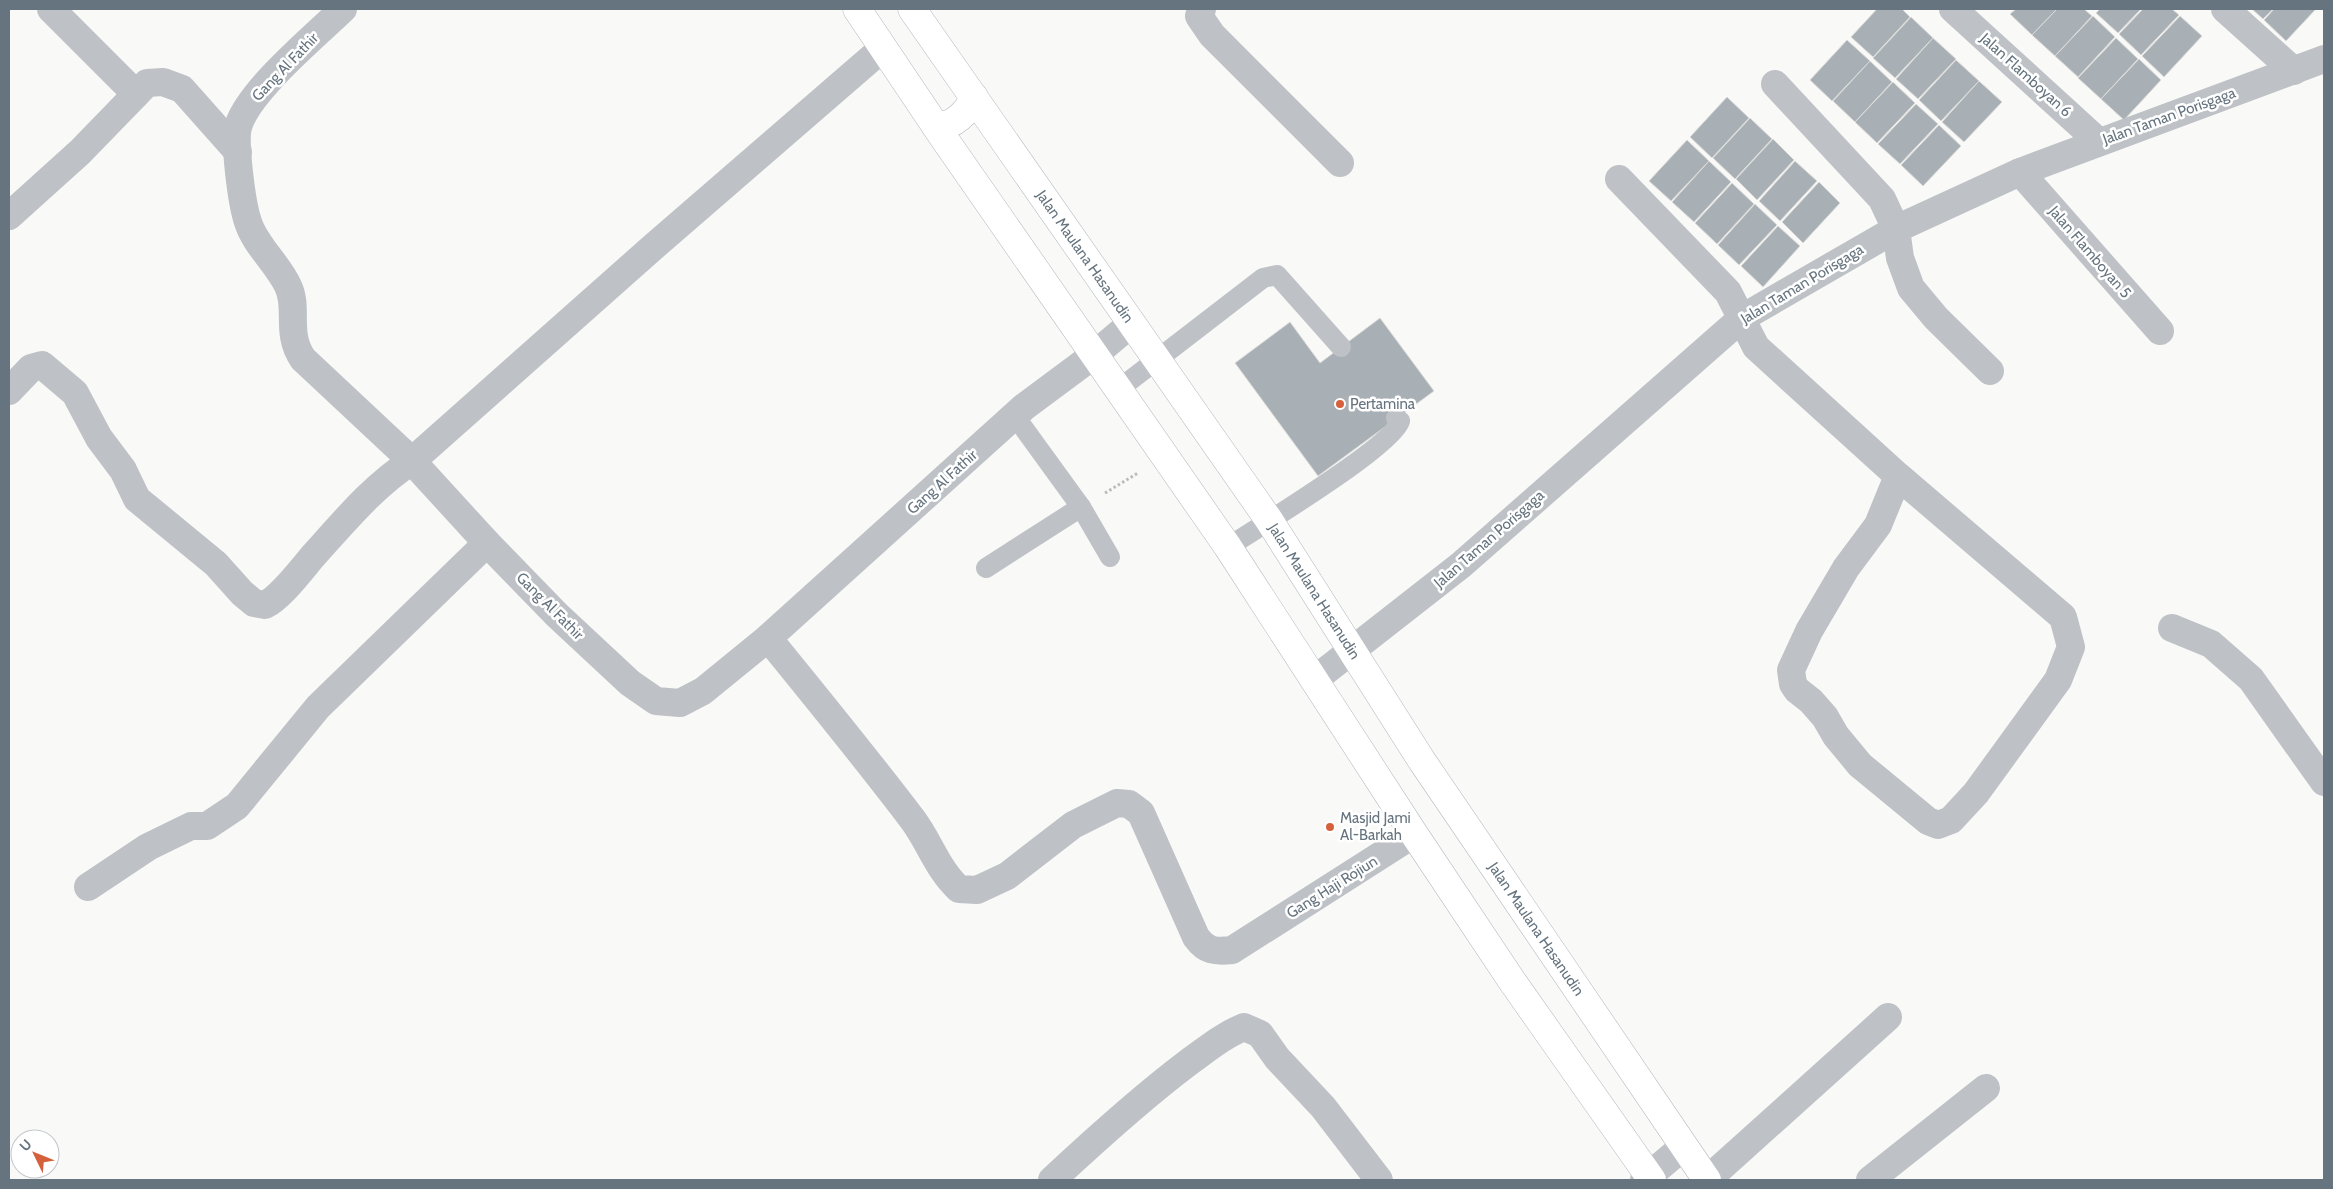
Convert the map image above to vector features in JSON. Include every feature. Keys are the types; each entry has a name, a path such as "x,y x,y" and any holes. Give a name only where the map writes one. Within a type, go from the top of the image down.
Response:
{"street":[{"path":"51,9 136,94"},
{"name":"Gang Al Fathir","path":"343,9 272,77 246,109 238,126 238,152 248,224 283,275 291,291 296,349 303,359 412,460 487,543 557,615 630,682 656,701 680,704 703,691 768,638 1019,411 1094,355 1132,323"},
{"path":"857,9 939,131 1228,547 1414,834 1648,1179 1683,1147"},
{"name":"Jalan Maulana Hasanudin","path":"912,9 1268,520 1422,761 1707,1180"},
{"path":"1202,9 1200,16 1212,35 1340,163"},
{"name":"Jalan Flamboyan 6","path":"1953,9 2099,142"},
{"path":"2225,9 2294,71"},
{"path":"9,391 31,368 42,365 52,372 75,393 99,438 123,470 137,499 216,564 242,593 254,603 261,605 270,602 354,510 393,473 412,460 645,254 883,48"},
{"name":"Jalan Taman Porisgaga","path":"1314,680 1461,565 1742,318 1896,229 2020,172 2324,59"},
{"path":"9,216 80,152 147,83 163,82 182,89 238,152"},
{"path":"1775,84 1882,199 1896,229 1900,258 1911,288 1936,318 1990,371"},
{"path":"939,131 949,127 968,112 978,109 978,103"},
{"name":"Jalan Flamboyan 5","path":"2020,172 2160,331"},
{"path":"1619,179 1728,292 1756,347 1898,476 2064,617 2070,636 2069,655 2058,680 1976,793 1951,820 1938,825 1928,821 1860,765 1836,736 1826,717 1812,701 1797,690 1791,676 1791,670 1809,631 1846,568 1878,526 1898,476"},
{"path":"88,887 148,847 191,826 207,826 237,806 318,707 487,543"},
{"path":"2172,628 2211,644 2251,679 2324,782"},
{"name":"Gang Haji Rojiun","path":"768,638 859,750 918,827 943,870 959,889 977,890 1007,876 1073,825 1117,803 1129,804 1141,813 1186,916 1202,945 1210,951 1232,950 1249,937 1414,834"},
{"path":"1707,1180 1888,1017"},
{"path":"1052,1180 1101,1134 1174,1073 1216,1042 1244,1027 1260,1034 1278,1058 1323,1106 1379,1180"},
{"path":"1870,1180 1986,1088"}],"lane":[{"path":"1119,389 1158,361 1263,278 1277,275 1341,348"},
{"path":"1019,411 1089,503 1110,557"},
{"path":"1228,547 1354,464 1396,429 1400,421 1396,418"},
{"path":"986,568 1089,503"}],"path":[{"path":"1089,503 1145,468"}],"building":[{"path":"1877,9 1902,9 1910,17 1873,57 1851,37"},
{"path":"2016,9 2057,9 2032,35 2010,14"},
{"path":"2057,9 2084,9 2092,16 2055,56 2032,35"},
{"path":"2100,9 2141,9 2118,33 2096,13"},
{"path":"2143,9 2172,9 2179,15 2141,55 2119,34"},
{"path":"2252,9 2273,9 2263,19"},
{"path":"2274,9 2316,9 2286,41 2264,20"},
{"path":"2093,16 2115,37 2078,77 2055,56"},
{"path":"2180,16 2202,36 2164,77 2142,56"},
{"path":"1911,17 1933,38 1895,78 1873,58"},
{"path":"1933,38 1956,59 1918,99 1896,79"},
{"path":"2116,38 2138,59 2101,99 2078,78"},
{"path":"1847,40 1870,61 1832,101 1810,80"},
{"path":"2139,59 2161,80 2124,120 2101,99"},
{"path":"1956,60 1979,81 1941,121 1919,100"},
{"path":"1870,61 1892,82 1855,122 1833,101"},
{"path":"1979,81 2002,102 1964,142 1942,122"},
{"path":"1893,82 1915,103 1877,143 1855,122"},
{"path":"1727,97 1749,118 1712,158 1690,137"},
{"path":"1916,104 1938,124 1900,164 1878,144"},
{"path":"1750,118 1772,139 1735,179 1713,158"},
{"path":"1939,125 1961,146 1923,186 1901,165"},
{"path":"1773,139 1794,160 1757,200 1736,179"},
{"path":"1687,140 1709,161 1671,201 1649,181"},
{"path":"1709,161 1731,182 1694,222 1672,202"},
{"path":"1795,161 1817,181 1780,221 1759,201"},
{"path":"1819,182 1840,203 1803,243 1782,222"},
{"path":"1732,183 1754,204 1717,244 1695,223"},
{"path":"1755,204 1777,225 1739,265 1718,245"},
{"path":"1778,226 1800,246 1763,287 1741,266"},
{"name":"Pertamina","path":"1380,318 1434,391 1318,476 1235,363 1290,322 1320,363"}],"place":[{"name":"Pertamina","path":"1340,404"},
{"name":"Masjid Jami Al-Barkah","path":"1330,827"}]}
